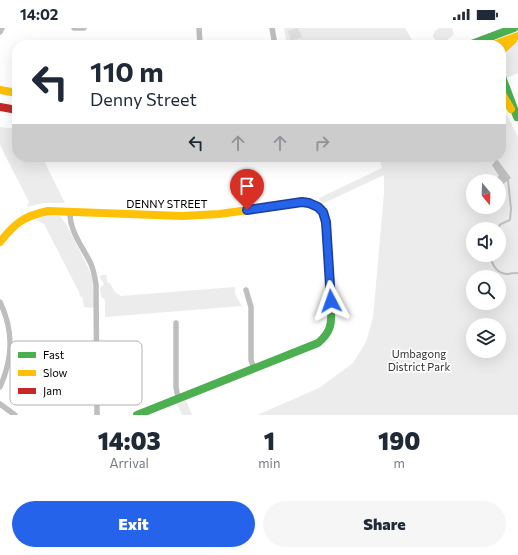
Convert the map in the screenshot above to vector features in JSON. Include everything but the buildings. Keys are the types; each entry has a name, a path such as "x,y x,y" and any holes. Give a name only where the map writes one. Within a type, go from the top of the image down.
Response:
{"street":[{"path":"0,32 2,28"},
{"path":"74,28 84,28"},
{"path":"199,28 200,40"},
{"path":"272,28 274,40"},
{"path":"490,40 514,28"},
{"path":"506,40 517,36"},
{"path":"506,46 517,36"},
{"path":"506,87 517,119"},
{"path":"0,90 12,91"},
{"path":"506,100 517,119"},
{"path":"0,108 12,109"},
{"name":"DENNY STREET","path":"0,242 16,224 31,215 48,211 182,216 219,214 302,202 312,204 323,212 326,222 332,317 330,330 325,337 318,343 137,415"},
{"path":"70,211 72,227 95,274 96,341"},
{"path":"246,290 251,307 251,360 254,369"},
{"path":"0,302 6,317 10,341"},
{"path":"176,323 176,387 179,398"},
{"path":"0,387 6,375 10,356"},
{"path":"0,404 15,415"},
{"path":"97,405 97,415"}],"green space":[{"path":"284,28 405,28 412,40 286,40"},
{"path":"439,28 452,28 454,34 447,40 435,40 433,37 434,32"},
{"path":"518,41 518,73 506,78 506,51"},
{"name":"Umbagong District Park","path":"506,114 518,137 518,415 257,415 319,388 353,363 366,342 373,318 384,193 384,175 322,204 319,198 382,168 380,162 506,162"},
{"path":"0,127 12,128 12,162 44,162 65,203 44,203 27,207 29,202 0,145"},
{"path":"48,215 60,216 66,224 88,267 92,278 94,306 92,308 84,307 82,296 80,297 79,292 44,224 37,219"},
{"path":"101,275 106,275 108,283 110,283 115,292 121,296 235,287 235,294 242,306 105,317 105,300 101,296 100,288 104,284 100,278"},
{"path":"186,400 192,415 182,415 177,404"}],"shaded area":[{"path":"494,162 499,162 511,178 506,182 506,174 498,174 492,165"}],"waterway":[{"path":"506,222 510,220 511,209 508,180"},
{"path":"492,262 498,271 504,274 518,273"}],"traffic: fast":[{"path":"482,40 514,28"},
{"path":"506,87 517,117"},
{"path":"137,415 318,343 328,332 331,320 331,309"}],"traffic: slow":[{"path":"506,40 518,36"},
{"path":"506,46 513,40"},
{"path":"0,90 12,92"},
{"path":"506,100 511,109"},
{"path":"0,242 10,230 21,221 32,215 48,211 182,216 219,214 256,209"}],"traffic: jam":[{"path":"0,107 12,109"},
{"path":"256,209 299,203 311,204 320,209 326,222 331,309"}],"route":[{"path":"247,210 302,202 312,204 323,212 326,222 331,301"}]}
